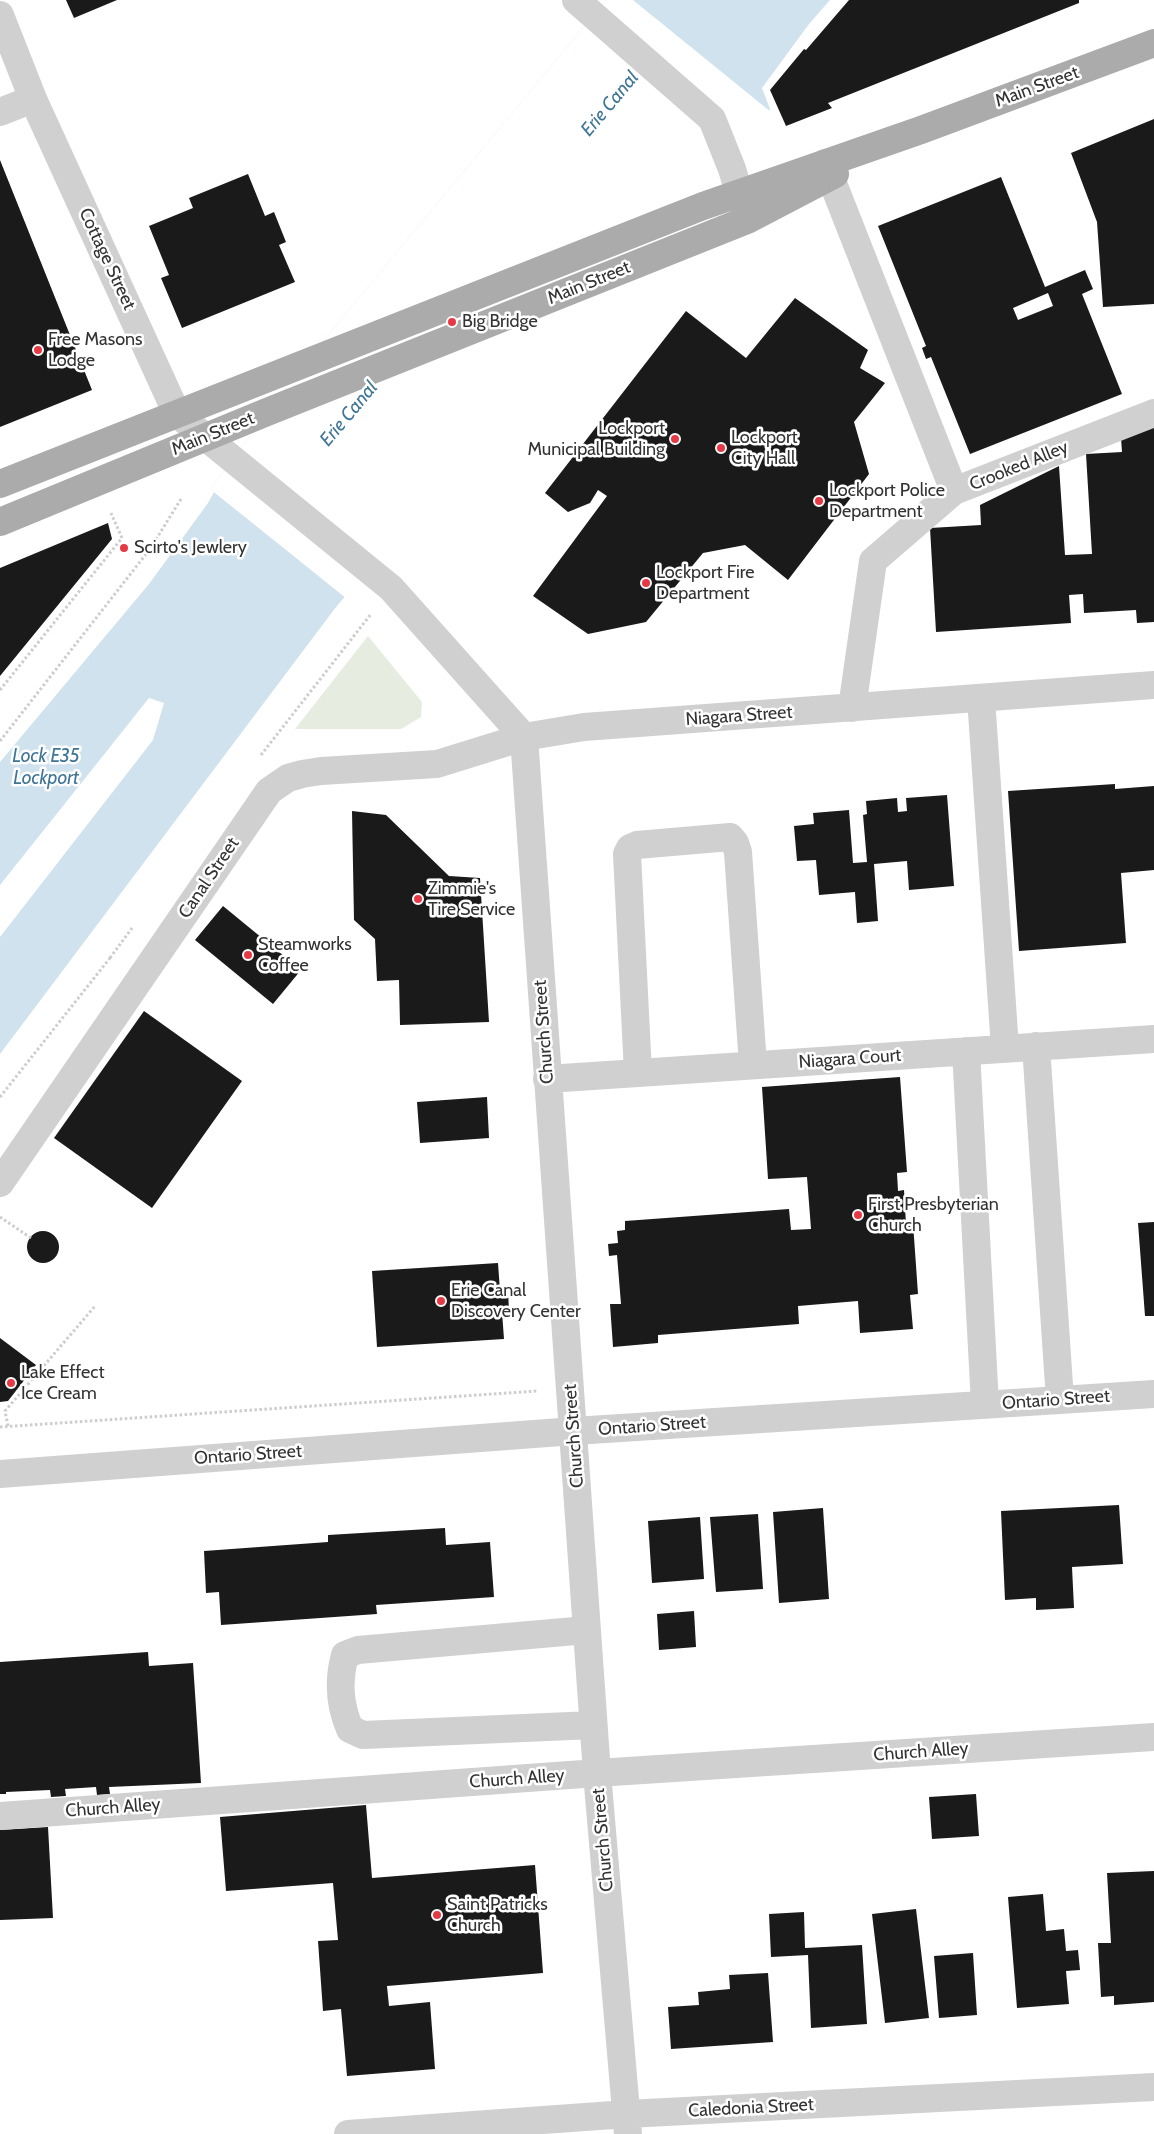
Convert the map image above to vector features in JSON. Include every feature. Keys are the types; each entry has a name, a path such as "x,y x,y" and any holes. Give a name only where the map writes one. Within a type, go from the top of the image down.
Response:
{"main road":[{"name":"Main Street","path":"0,522 267,412 747,220 828,170 921,130 1154,43"},
{"name":"Main Street","path":"0,484 703,206 735,181 828,170"}],"street":[{"path":"585,7 712,119 747,220"},
{"name":"Cottage Street","path":"0,15 33,99 178,414 391,588 524,737"},
{"path":"0,112 33,99"},
{"path":"828,170 954,491"},
{"name":"Crooked Alley","path":"852,708 873,561 954,491 1154,412"},
{"name":"Niagara Street","path":"524,737 584,727 1154,685"},
{"path":"981,698 1006,1048"},
{"name":"Canal Street","path":"0,1184 269,791 288,778 321,771 437,764 524,737"},
{"name":"Church Street","path":"524,737 597,1773 627,2124"},
{"path":"638,1073 627,854 630,848 637,845 721,838 730,838 735,843 738,852 753,1065"},
{"name":"Niagara Court","path":"547,1079 1154,1038"},
{"path":"1036,1046 1060,1400"},
{"path":"966,1051 985,1404"},
{"name":"Ontario Street","path":"0,1474 574,1431 1154,1394"},
{"path":"587,1630 358,1650 345,1654 340,1674 342,1711 350,1730 363,1735 594,1725"},
{"name":"Church Alley","path":"0,1816 597,1773 1154,1736"},
{"name":"Caledonia Street","path":"348,2134 627,2124 1154,2087"}],"path":[{"path":"0,741 150,549 181,499"},
{"path":"0,690 122,538 111,513"},
{"path":"0,1097 110,958 156,958"},
{"path":"0,1217 30,1238"},
{"path":"8,1426 5,1411 96,1305"},
{"path":"0,1426 538,1391"}],"shaded area":[{"path":"368,636 422,702 421,717 401,729 295,729"}],"water":[{"path":"606,0 830,0 809,24 762,88 770,109 336,607 0,1054 0,937 153,740 164,703 149,698 0,885 0,762 149,584 208,503 214,492 210,489 304,364"}],"pier":[{"path":"606,0 633,0 771,112 347,599 210,489 304,364"}],"building":[{"path":"66,0 117,0 74,18"},
{"path":"849,0 1079,0 1079,3 828,103 832,108 786,126 770,90"},
{"path":"1154,119 1154,304 1103,307 1097,222 1071,153"},
{"name":"Free Masons Lodge","path":"0,160 92,390 0,427"},
{"path":"248,174 265,216 274,212 286,242 279,245 295,282 182,328 161,278 169,275 149,226 193,208 189,198"},
{"path":"1001,177 1045,287 1085,270 1093,289 1082,294 1122,394 970,454 931,357 926,359 922,348 926,346 878,226","holes":["1048,293 1053,306 1018,320 1013,308"]},
{"name":"Lockport City Hall","path":"795,298 868,350 860,368 885,383 854,422 869,474 788,580 745,545 703,553 646,622 588,634 533,596 607,496 598,490 590,503 568,512 545,493 686,311 746,358"},
{"path":"1154,425 1154,622 1137,623 1136,610 1084,613 1083,594 1069,595 1071,623 936,632 930,528 981,525 980,505 1059,466 1065,555 1092,554 1086,454 1122,452 1121,438"},
{"path":"108,523 112,539 0,676 0,568"},
{"path":"1115,784 1115,789 1154,786 1154,870 1121,873 1126,943 1019,951 1008,791"},
{"path":"947,795 954,886 909,890 907,861 874,864 878,921 857,923 855,892 819,895 816,860 797,861 794,826 814,824 813,813 849,810 853,863 867,862 863,815 867,814 866,801 897,798 898,812 907,811 906,798"},
{"name":"Zimmie's Tire Service","path":"352,811 386,815 449,876 480,878 489,1022 400,1025 399,980 377,981 375,939 354,920"},
{"name":"Steamworks Coffee","path":"223,906 301,970 273,1004 195,940"},
{"path":"144,1011 242,1081 152,1208 54,1138"},
{"name":"First Presbyterian Church","path":"900,1077 907,1172 897,1173 898,1191 904,1190 906,1224 913,1223 918,1294 910,1295 913,1329 860,1333 858,1301 798,1306 799,1324 658,1335 658,1343 613,1347 610,1304 621,1304 617,1255 609,1256 608,1244 618,1243 617,1231 625,1230 625,1221 789,1209 791,1230 811,1229 807,1177 768,1179 762,1087"},
{"path":"487,1097 489,1138 420,1143 417,1102"},
{"path":"1154,1222 1154,1316 1145,1316 1138,1223"},
{"path":"43,1231 49,1232 54,1236 58,1241 58,1253 54,1258 49,1262 43,1263 37,1262 32,1258 28,1253 27,1247 28,1241 32,1236 37,1232"},
{"name":"Erie Canal Discovery Center","path":"498,1263 500,1291 508,1291 509,1311 502,1312 504,1339 377,1347 372,1271"},
{"name":"Lake Effect Ice Cream","path":"0,1338 36,1365 8,1401 0,1402"},
{"path":"1119,1505 1123,1564 1072,1567 1074,1608 1036,1610 1036,1598 1005,1600 1001,1511"},
{"path":"823,1508 829,1599 779,1603 773,1512"},
{"path":"758,1514 763,1589 716,1592 710,1517"},
{"path":"700,1517 704,1579 652,1583 648,1521"},
{"path":"445,1528 446,1545 490,1542 494,1597 376,1605 377,1614 221,1625 219,1592 206,1593 204,1551 328,1542 328,1535"},
{"path":"694,1611 696,1647 659,1650 657,1614"},
{"path":"148,1652 149,1666 193,1663 201,1783 109,1787 110,1794 97,1795 96,1787 65,1789 66,1796 51,1797 50,1790 6,1792 6,1794 0,1794 0,1662"},
{"path":"976,1794 979,1836 932,1839 929,1797"},
{"name":"Saint Patricks Church","path":"366,1805 372,1878 535,1865 543,1973 387,1986 389,2006 430,2002 435,2069 347,2076 341,2009 323,2011 318,1941 338,1940 333,1883 226,1891 220,1817"},
{"path":"48,1827 53,1918 0,1920 0,1830"},
{"path":"1154,1871 1154,2002 1114,2005 1114,1996 1101,1997 1098,1943 1111,1943 1107,1873"},
{"path":"1043,1894 1046,1931 1064,1929 1066,1951 1078,1950 1080,1970 1066,1971 1069,2004 1017,2008 1008,1897"},
{"path":"916,1909 929,2018 885,2023 872,1914"},
{"path":"804,1912 805,1948 862,1945 867,2024 811,2028 808,1955 771,1957 769,1914"},
{"path":"973,1953 977,2015 939,2018 934,1956"},
{"path":"768,1973 773,2042 671,2049 668,2007 699,2005 698,1992 730,1989 729,1975"}],"place":[{"name":"Big Bridge","path":"452,322"},
{"name":"Free Masons Lodge","path":"38,350"},
{"name":"Lockport Municipal Building","path":"675,439"},
{"name":"Lockport City Hall","path":"721,448"},
{"name":"Lockport Police Department","path":"819,501"},
{"name":"Scirto's Jewlery","path":"124,548"},
{"name":"Lockport Fire Department","path":"646,583"},
{"name":"Zimmie's Tire Service","path":"418,899"},
{"name":"Steamworks Coffee","path":"248,955"},
{"name":"First Presbyterian Church","path":"858,1215"},
{"name":"Erie Canal Discovery Center","path":"441,1301"},
{"name":"Lake Effect Ice Cream","path":"11,1383"},
{"name":"Saint Patricks Church","path":"437,1915"}],"water label":[{"name":"Erie Canal","path":"610,104"},
{"name":"Erie Canal","path":"349,414"},
{"name":"Lock E35 Lockport","path":"46,767"}]}
